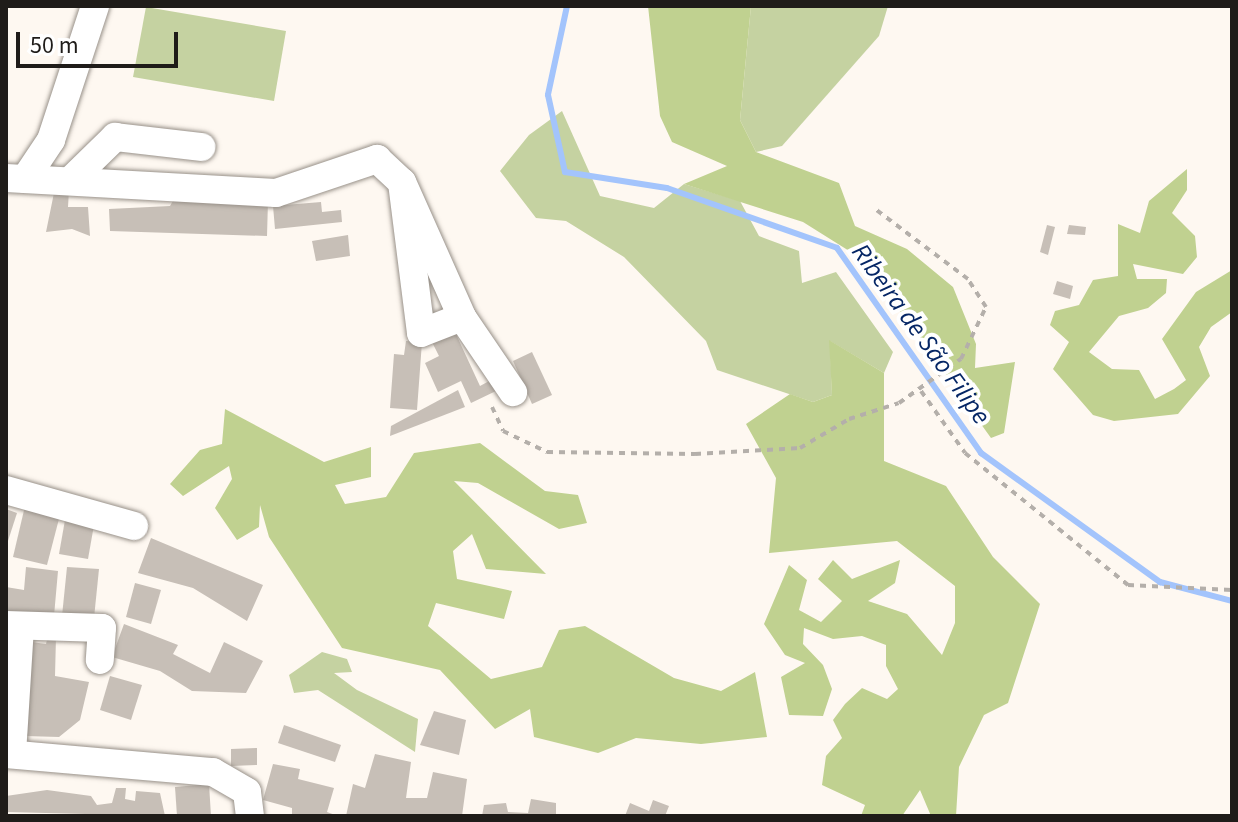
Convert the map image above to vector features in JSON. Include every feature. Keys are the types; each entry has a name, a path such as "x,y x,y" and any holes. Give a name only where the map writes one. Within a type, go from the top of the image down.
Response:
{"street":[{"path":"16,179 51,140 95,6"},
{"path":"71,180 115,137 201,147"},
{"path":"16,179 276,193 377,159 402,182 462,317 513,392"},
{"path":"402,182 421,333 462,317"},
{"path":"6,490 134,526"},
{"path":"100,660 102,628 13,626 9,754 213,772 247,792 250,816"}],"path":[{"path":"513,392 490,404 503,431 547,452 695,454 800,448 849,419 921,391 961,359 986,307 968,279 875,209"},
{"path":"921,391 965,453 1128,585 1232,590"}],"green space":[{"path":"648,6 751,6 740,120 756,152 839,183 855,226 907,249 953,287 976,344 975,368 1015,362 1004,433 991,438 862,259 803,222 684,184 727,166 672,142 660,116"},
{"path":"751,6 888,6 879,36 782,146 756,152 740,120"},
{"path":"146,7 286,31 274,101 133,77"},
{"path":"562,111 600,196 654,208 684,184 740,201 759,236 799,251 802,283 836,272 893,352 884,373 830,341 832,395 813,402 717,370 706,341 624,257 566,221 536,218 500,171 529,135"},
{"path":"1187,169 1187,190 1172,213 1195,236 1197,257 1183,274 1133,264 1137,279 1167,279 1166,293 1148,308 1119,316 1089,352 1112,369 1139,370 1155,399 1174,389 1186,380 1162,339 1196,292 1232,270 1232,312 1211,327 1199,347 1210,376 1178,414 1114,421 1093,415 1053,369 1069,342 1050,325 1055,311 1079,305 1093,280 1118,276 1118,224 1140,233 1149,201"},
{"path":"829,340 884,373 884,461 946,486 993,557 1040,604 1008,703 984,715 959,767 956,816 931,816 920,790 902,816 861,816 865,805 822,785 826,756 842,738 833,720 845,704 862,688 887,699 898,689 886,666 886,645 862,636 833,639 804,628 803,644 823,665 832,689 823,716 789,715 781,677 805,663 785,655 764,624 789,565 807,580 799,610 821,622 842,601 818,579 833,560 852,579 900,560 895,583 868,601 907,614 942,655 955,623 955,586 897,541 769,553 776,478 746,424 790,394 813,402 832,395"},
{"path":"225,409 324,462 371,447 371,477 335,485 345,504 386,497 414,453 480,443 545,491 578,495 587,523 559,529 478,483 454,481 546,574 486,569 472,534 453,551 457,579 512,591 504,619 436,603 428,626 491,679 542,667 559,630 585,626 674,678 721,691 755,672 767,737 701,744 636,738 598,753 534,737 530,709 495,729 440,670 342,648 269,537 260,505 259,527 237,540 215,508 232,479 229,466 183,496 170,484 200,450 222,444"},
{"path":"322,652 347,659 352,672 334,673 357,690 418,719 415,752 318,690 294,693 289,675"}],"building":[{"path":"55,188 69,190 68,207 88,207 90,236 72,229 46,232"},
{"path":"174,199 268,201 267,236 110,231 109,209 170,206"},
{"path":"321,202 322,212 341,210 342,222 275,229 273,206"},
{"path":"1047,225 1055,227 1048,255 1040,252"},
{"path":"1069,225 1086,227 1085,235 1067,234"},
{"path":"348,235 350,256 316,261 312,241"},
{"path":"1057,281 1073,286 1070,299 1053,294"},
{"path":"455,332 480,386 491,380 496,391 471,403 461,381 438,392 425,363 439,356 432,342"},
{"path":"406,341 422,342 417,410 390,408 394,354 404,355"},
{"path":"532,352 552,395 532,404 513,361"},
{"path":"458,390 465,407 390,436 391,426"},
{"path":"25,506 60,515 47,565 13,557"},
{"path":"6,509 17,513 7,544 6,544"},
{"path":"65,520 94,525 88,559 59,554"},
{"path":"151,538 263,585 247,621 193,588 138,573"},
{"path":"26,567 58,571 54,616 6,614 6,587 24,590"},
{"path":"67,567 99,569 94,618 62,616"},
{"path":"135,583 161,590 151,624 126,617"},
{"path":"124,624 178,645 173,654 210,673 224,642 263,661 246,693 192,691 160,671 112,657"},
{"path":"48,635 56,637 55,676 89,682 80,720 59,737 25,736 31,642 46,644"},
{"path":"110,676 142,685 131,720 100,710"},
{"path":"434,711 466,720 459,755 420,745"},
{"path":"284,725 341,745 335,762 278,743"},
{"path":"257,748 257,765 231,766 231,749"},
{"path":"375,754 411,762 406,798 427,798 433,772 467,779 462,816 346,816 353,784 365,788"},
{"path":"273,764 300,769 298,779 334,788 327,812 338,816 292,816 292,808 263,800"},
{"path":"209,784 211,816 177,816 175,787"},
{"path":"116,788 126,788 125,799 135,801 136,791 160,793 165,816 6,812 6,796 47,790 91,796 97,805 112,803"},
{"path":"531,799 556,803 556,816 482,816 484,805 506,803 508,812 528,813"},
{"path":"653,800 669,806 665,816 625,816 630,803 649,811"}],"waterway":[{"name":"Ribeira de São Filipe","path":"567,6 548,95 565,172 667,188 837,248 981,453 1160,582 1232,601"}]}
